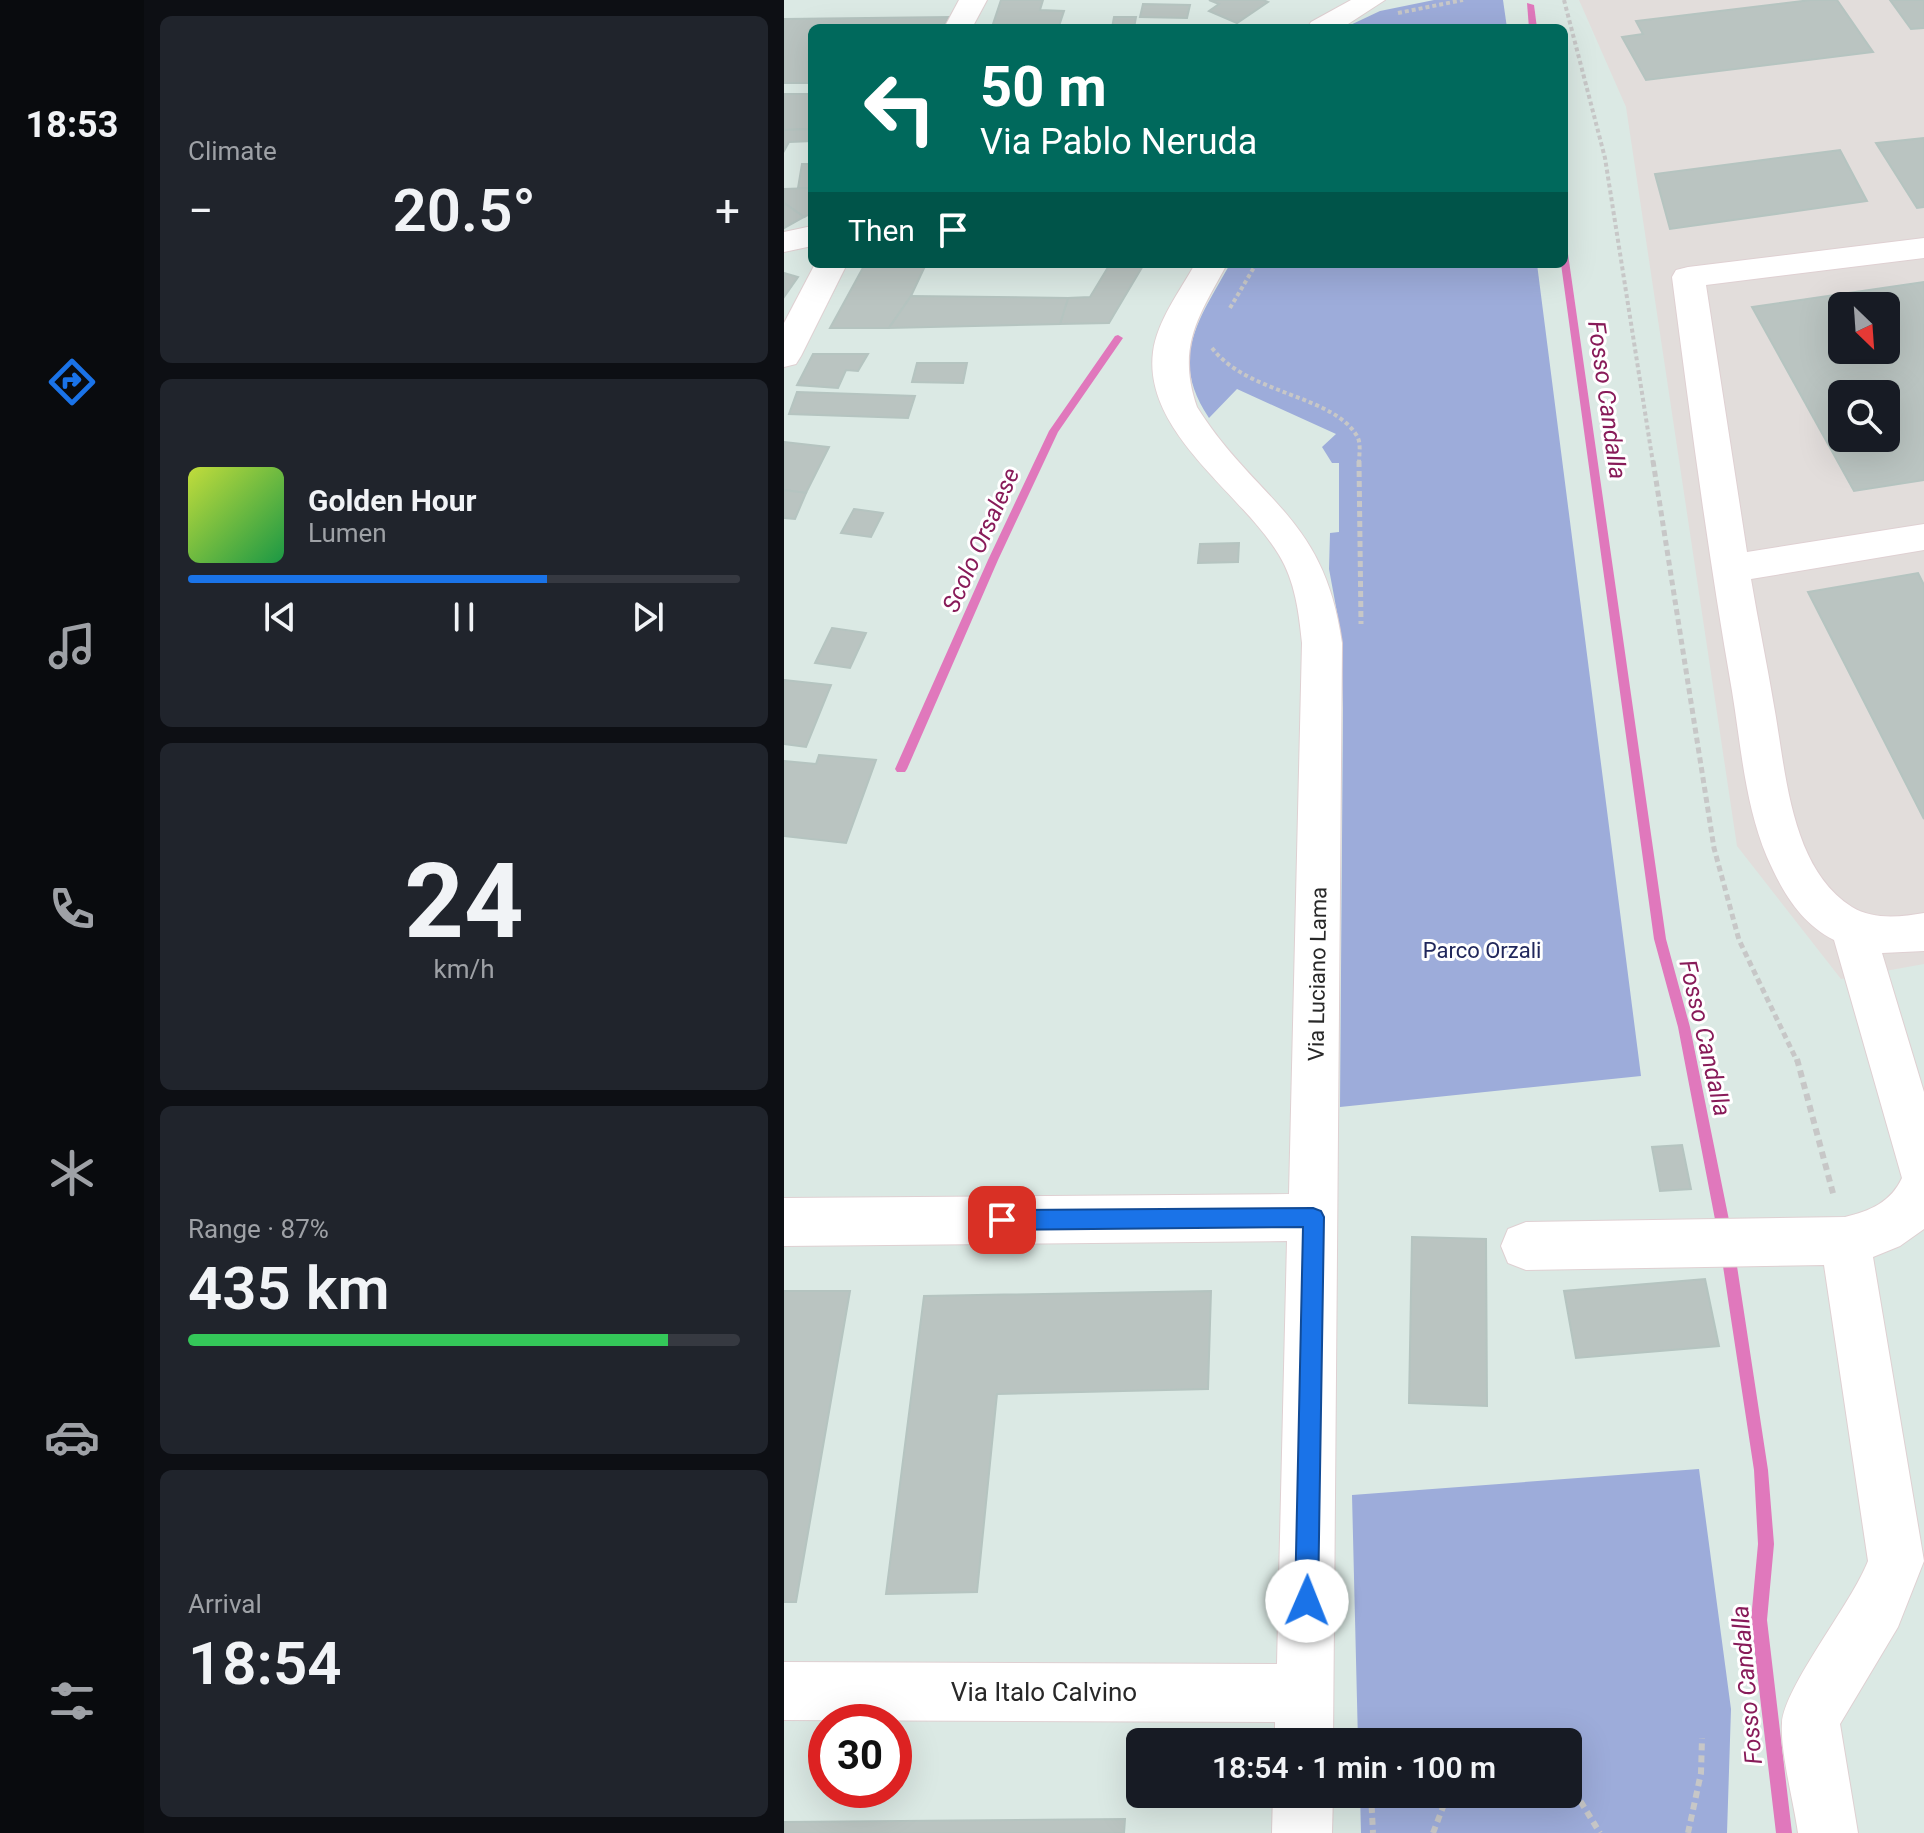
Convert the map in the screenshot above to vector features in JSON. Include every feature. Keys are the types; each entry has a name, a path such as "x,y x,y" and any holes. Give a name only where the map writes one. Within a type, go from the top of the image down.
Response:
{"street":[{"path":"960,24 973,0"},
{"path":"1333,24 1380,8"},
{"path":"784,242 808,237"},
{"path":"1924,248 1688,277 1728,569 1784,842 1813,899 1835,922 1853,930 1885,935 1924,932"},
{"path":"784,356 829,268"},
{"name":"Via Luciano Lama","path":"1209,268 1170,350 1173,393 1187,421 1286,534 1311,584 1319,619 1304,1718"},
{"path":"1728,569 1924,537"},
{"path":"1853,930 1924,1172"},
{"path":"1526,1246 1832,1241 1866,1237 1909,1213 1920,1199 1924,1184"},
{"path":"784,1222 1313,1217"},
{"path":"1828,1833 1811,1722 1828,1687 1878,1607 1896,1561 1832,1241"},
{"name":"Via Italo Calvino","path":"784,1691 1304,1718"},
{"path":"1302,1833 1303,1808"}],"path":[{"path":"1380,8 1463,0"},
{"path":"1564,0 1605,158 1712,832 1726,899 1739,940 1794,1049 1832,1241"},
{"path":"1688,1833 1701,1773 1702,1738"},
{"path":"1582,1804 1600,1833"},
{"path":"1372,1808 1373,1833"},
{"path":"1433,1833 1443,1808"}],"shaded area":[{"path":"1579,0 1924,0 1924,964 1841,979 1737,846 1626,107"}],"green space":[{"path":"1434,0 1503,0 1506,24 1352,24 1380,11"},
{"name":"Parco Orzali","path":"1228,268 1538,268 1641,1076 1340,1107 1343,708 1341,634 1329,569 1330,533 1339,532 1339,463 1332,463 1322,447 1336,434 1237,389 1209,418 1197,396 1190,357 1193,339 1208,302"},
{"path":"1699,1469 1731,1709 1727,1833 1361,1833 1360,1808 1582,1808 1582,1728 1358,1728 1352,1495"}],"building":[{"path":"1001,0 1043,0 1040,10 1064,11 1060,24 993,24"},
{"path":"1209,0 1268,2 1237,23 1209,11 1219,4"},
{"path":"1811,0 1837,0 1873,52 1646,80 1622,37 1643,34 1636,21"},
{"path":"1890,0 1924,0 1924,28 1911,29"},
{"path":"1143,4 1190,5 1187,18 1140,17"},
{"path":"949,17 945,24 808,24 808,83 784,83 784,19"},
{"path":"1114,17 1136,17 1135,24 1113,24"},
{"path":"784,94 808,94 808,129 784,130"},
{"path":"808,129 808,141 789,142 784,151 784,130"},
{"path":"1924,138 1924,207 1917,208 1876,143"},
{"path":"1840,150 1867,201 1670,229 1655,174"},
{"path":"802,164 808,164 808,188 798,188"},
{"path":"808,188 808,215 804,217 784,203 784,189"},
{"path":"784,203 804,217 784,228"},
{"path":"863,268 924,268 911,296 889,328 830,328"},
{"path":"1108,268 1142,268 1109,323 1060,324 1068,298 1090,297"},
{"path":"784,273 798,277 784,297"},
{"path":"1924,282 1924,480 1854,491 1832,452 1900,452 1900,380 1828,380 1828,444 1752,307 1828,296 1828,364 1900,364 1900,292 1855,292"},
{"path":"911,296 1068,298 1060,324 889,328"},
{"path":"813,354 868,354 858,371 846,370 838,388 797,385"},
{"path":"917,363 967,363 963,383 912,382"},
{"path":"797,392 915,396 908,418 789,414"},
{"path":"784,442 829,447 806,493 784,490"},
{"path":"784,490 806,493 795,519 784,518"},
{"path":"854,509 883,513 871,537 841,533"},
{"path":"1239,543 1238,562 1198,563 1200,544"},
{"path":"1918,573 1924,585 1924,819 1808,592"},
{"path":"832,628 866,633 850,668 815,663"},
{"path":"784,680 831,685 806,747 784,744"},
{"path":"819,755 876,760 846,843 784,836 784,761 816,764"},
{"path":"1682,1145 1691,1189 1660,1191 1652,1147"},
{"path":"1412,1237 1486,1239 1487,1406 1409,1403"},
{"path":"1705,1279 1719,1346 1576,1358 1564,1291"},
{"path":"784,1291 850,1291 796,1602 784,1602"},
{"path":"1211,1291 1208,1389 997,1394 977,1592 886,1594 924,1296"},
{"path":"1125,1819 1124,1833 784,1833 784,1822"}],"waterway":[{"name":"Fosso Candalla","path":"1530,5 1532,24"},
{"name":"Fosso Candalla","path":"1566,268 1660,939 1684,1027 1725,1235"},
{"name":"Scolo Orsalese","path":"901,769 1054,431 1118,338"},
{"name":"Fosso Candalla","path":"1728,1253 1761,1470 1766,1544 1759,1620 1784,1833"}],"route":[{"path":"1002,1220 1313,1217 1307,1601"}]}
